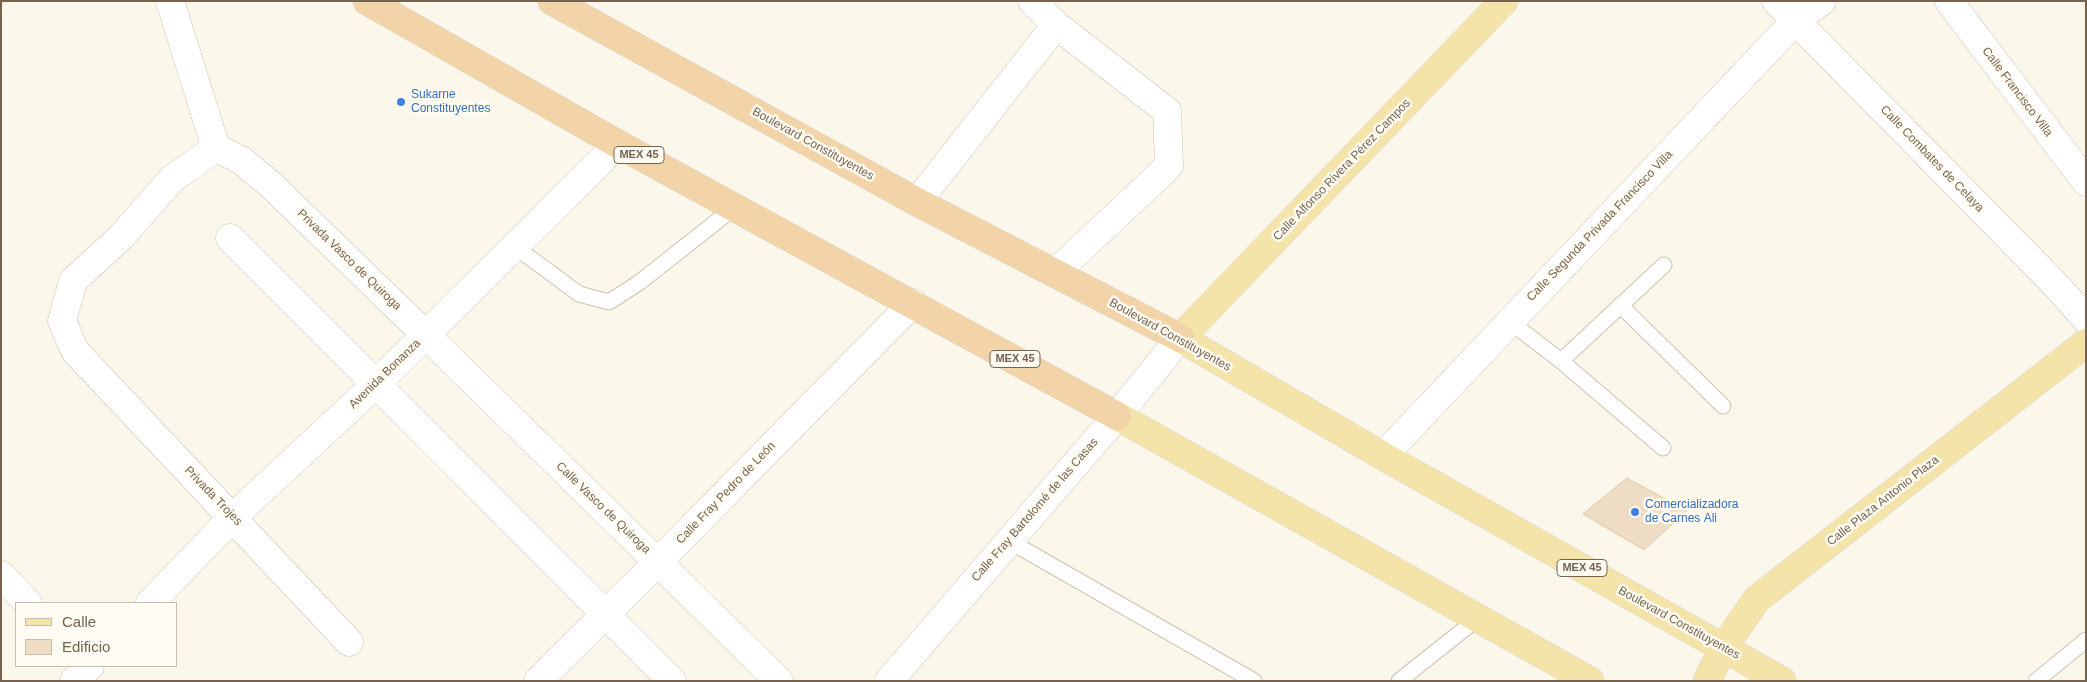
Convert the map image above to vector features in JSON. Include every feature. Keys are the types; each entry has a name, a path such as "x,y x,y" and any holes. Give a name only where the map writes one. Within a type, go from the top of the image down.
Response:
{"highway":[{"name":"MEX 45","path":"368,1 618,144 913,303 1117,416"},
{"name":"Boulevard Constituyentes","path":"552,1 917,202 1180,338"}],"main road":[{"name":"Calle Alfonso Rivera Pérez Campos","path":"1180,338 1504,1"},
{"name":"Boulevard Constituyentes","path":"1180,338 1383,456 1782,681"},
{"name":"Calle Plaza Antonio Plaza","path":"1707,681 1722,648 1757,599 2086,343"},
{"name":"MEX 45","path":"1117,416 1590,681"}],"street":[{"path":"170,1 216,148"},
{"path":"1032,1 1056,24 1166,111 1169,166 1055,273"},
{"name":"Calle Combates de Celaya","path":"1776,1 2052,281 2086,319"},
{"name":"Calle Segunda Privada Francisco Villa","path":"1383,456 1796,20 1822,1"},
{"name":"Calle Francisco Villa","path":"1949,1 2086,182"},
{"path":"917,202 1056,24"},
{"name":"Avenida Bonanza","path":"151,602 233,517 376,384 618,144"},
{"name":"Privada Vasco de Quiroga","path":"216,148 240,160 271,185 426,335"},
{"name":"Privada Trojes","path":"216,148 172,179 121,237 73,281 62,321 75,351 349,642"},
{"path":"230,238 672,681"},
{"name":"Calle Fray Pedro de León","path":"538,681 913,303"},
{"name":"Calle Vasco de Quiroga","path":"426,335 779,681"},
{"name":"Calle Fray Bartolomé de las Casas","path":"889,681 1117,416 1180,338"},
{"path":"1,575 27,602"}],"lane":[{"path":"514,246 579,294 609,302 640,282 735,207"},
{"path":"1561,361 1664,265"},
{"path":"1620,305 1723,406"},
{"path":"1509,321 1561,361 1663,448"},
{"path":"1008,542 1254,681"},
{"path":"1399,681 1477,618"},
{"path":"2036,681 2086,640"}],"building":[{"name":"Comercializadora de Carnes Ali","path":"1627,478 1687,511 1644,550 1583,514"}],"place":[{"name":"Sukarne Constituyentes","path":"401,102"},
{"name":"Comercializadora de Carnes Ali","path":"1635,512"}]}
